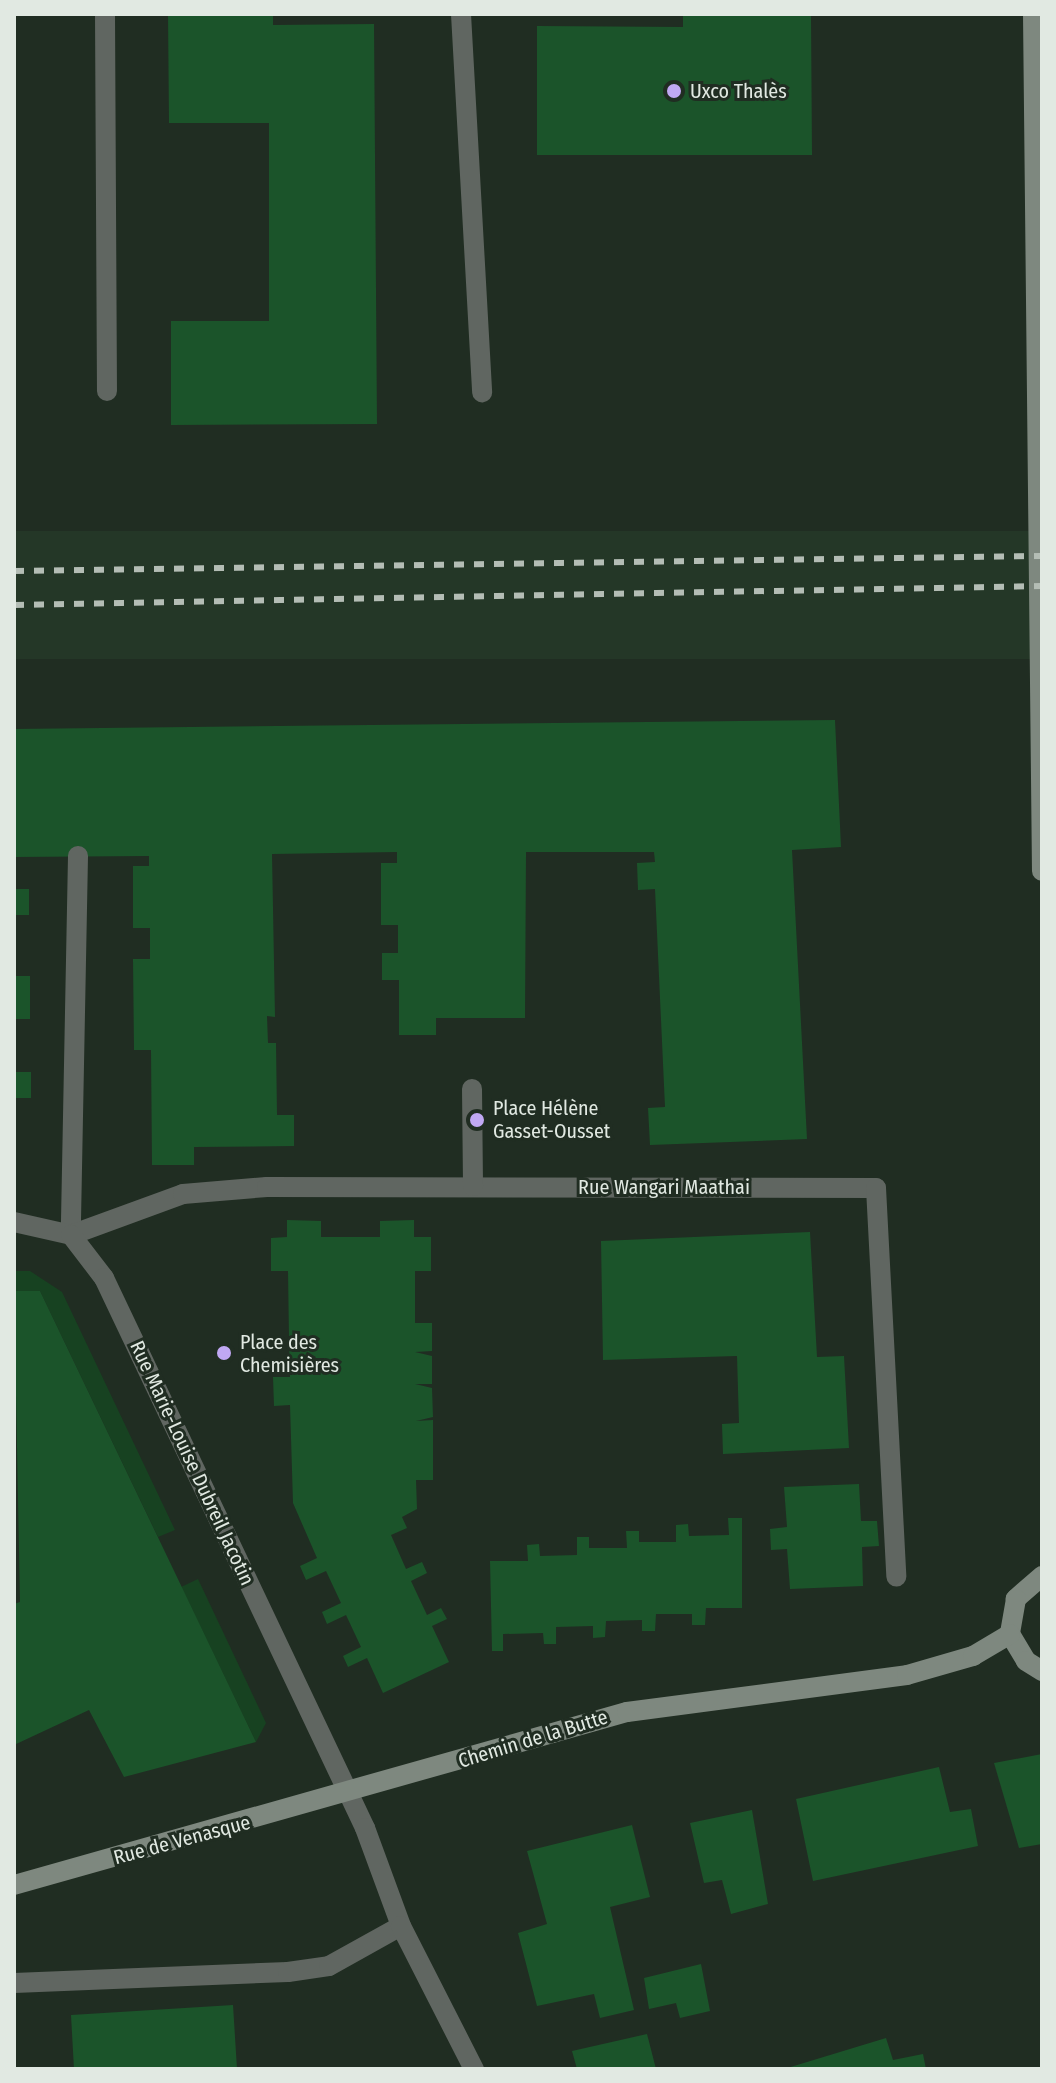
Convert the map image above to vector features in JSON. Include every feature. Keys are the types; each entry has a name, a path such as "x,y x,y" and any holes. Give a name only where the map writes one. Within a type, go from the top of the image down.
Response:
{"street":[{"path":"105,14 107,391"},
{"path":"461,14 482,392"},
{"path":"1033,14 1042,871"},
{"path":"14,1222 71,1235 78,856"},
{"path":"472,1089 473,1186"},
{"name":"Rue Wangari Maathai","path":"71,1235 183,1194 473,1186 876,1188 896,1576"},
{"name":"Rue Marie-Louise Dubreil Jacotin","path":"71,1235 104,1278 137,1343 349,1796"},
{"path":"1042,1576 1016,1599 1010,1634 1026,1661 1042,1671"},
{"name":"Chemin de la Butte","path":"349,1796 653,1705 907,1675 973,1656 1010,1634"},
{"path":"349,1796 401,1926 474,2069"},
{"name":"Rue de Venasque","path":"14,1885 349,1796"},
{"path":"14,1983 288,1972 329,1966 401,1926"}],"shaded area":[{"path":"14,531 1042,531 1042,659 14,659"}],"green space":[{"path":"14,1271 30,1271 62,1292 175,1530 158,1537 40,1291 14,1291"},
{"path":"198,1579 266,1723 256,1742 181,1587"}],"building":[{"path":"168,14 273,14 273,25 374,24 377,424 171,425 171,321 269,321 269,123 169,123"},
{"name":"Uxco Thalès","path":"683,14 811,14 812,155 537,155 537,26 683,27"},
{"path":"835,720 841,847 792,850 807,1139 650,1145 648,1108 665,1107 655,889 638,890 637,863 655,862 654,852 526,852 525,1018 436,1018 436,1035 399,1035 399,980 382,980 382,953 398,953 398,925 381,925 381,863 397,863 397,852 272,854 275,1017 267,1016 268,1043 276,1043 277,1115 294,1115 294,1146 194,1147 194,1165 152,1165 151,1050 134,1050 133,959 150,959 150,928 133,928 133,866 149,866 149,856 14,857 14,729"},
{"path":"14,889 29,889 29,915 14,915"},
{"path":"14,976 30,976 30,1019 14,1019"},
{"path":"14,1072 31,1072 31,1098 14,1098"},
{"path":"287,1220 321,1221 321,1237 380,1237 380,1221 414,1220 414,1237 431,1237 431,1271 415,1271 415,1323 432,1323 432,1351 415,1352 432,1356 432,1384 415,1384 432,1388 433,1417 416,1421 433,1420 433,1480 416,1480 417,1509 402,1517 407,1528 391,1535 406,1569 422,1562 427,1573 411,1581 427,1615 441,1608 447,1619 432,1626 449,1662 383,1693 367,1658 348,1667 343,1656 361,1647 346,1615 327,1624 322,1612 341,1603 326,1571 306,1580 300,1566 317,1558 293,1503 290,1405 274,1406 273,1377 290,1377 288,1271 271,1271 271,1238 287,1237"},
{"path":"810,1232 817,1357 844,1356 849,1448 723,1454 722,1424 739,1423 737,1356 603,1360 601,1241"},
{"path":"14,1291 40,1291 256,1742 124,1777 89,1710 14,1745 14,1604 20,1602"},
{"path":"859,1484 861,1521 877,1521 879,1546 862,1547 863,1586 790,1589 787,1549 771,1550 770,1529 787,1527 784,1487"},
{"path":"728,1518 742,1518 742,1608 706,1608 705,1625 692,1625 692,1614 656,1614 655,1631 642,1631 642,1620 606,1621 605,1637 593,1638 593,1626 556,1627 556,1644 544,1644 543,1633 503,1634 503,1651 492,1651 490,1561 528,1561 527,1545 539,1544 540,1556 577,1555 577,1537 589,1537 589,1548 627,1548 626,1531 639,1531 639,1542 676,1542 676,1525 688,1524 689,1536 729,1535"},
{"path":"1042,1754 1042,1844 1019,1848 994,1763"},
{"path":"939,1767 950,1812 971,1809 978,1846 813,1881 796,1799"},
{"path":"752,1810 768,1904 731,1914 722,1880 704,1883 690,1823"},
{"path":"632,1825 650,1897 610,1907 634,2010 600,2018 594,1994 537,2006 518,1933 547,1924 527,1851"},
{"path":"701,1964 710,2011 680,2018 676,2003 649,2009 644,1978"},
{"path":"233,2005 237,2069 74,2069 71,2015"},
{"path":"647,2034 656,2069 577,2069 572,2051"},
{"path":"886,2038 893,2060 923,2054 926,2069 784,2069"}],"railway":[{"path":"14,571 1042,556"},
{"path":"14,605 1042,586"}],"place":[{"name":"Uxco Thalès","path":"674,91"},
{"name":"Place Hélène Gasset-Ousset","path":"477,1120"},
{"name":"Place des Chemisières","path":"224,1353"}]}
